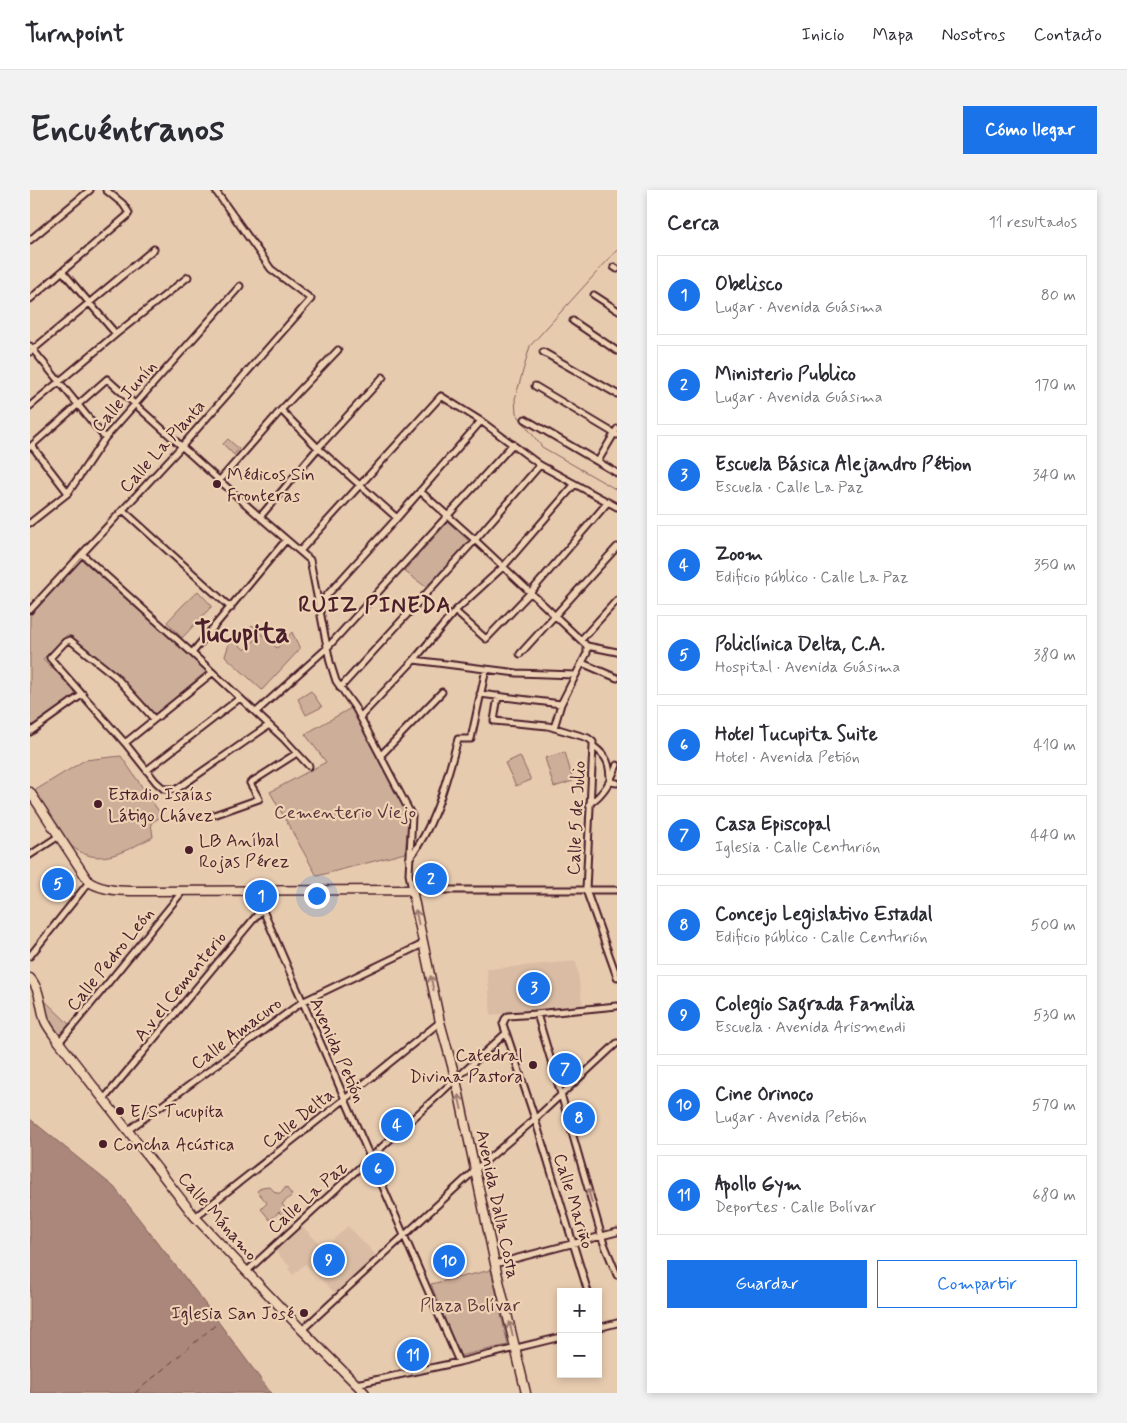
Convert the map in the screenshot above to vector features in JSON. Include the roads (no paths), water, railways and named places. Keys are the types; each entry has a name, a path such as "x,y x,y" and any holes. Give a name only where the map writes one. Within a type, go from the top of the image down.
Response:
{"main road":[{"path":"30,792 88,882 101,888 182,892 412,890"},
{"name":"Avenida Dalla Costa","path":"412,890 440,1022 456,1080 495,1264 526,1393"},
{"name":"Calle Mánamo","path":"30,978 39,996 45,1022 127,1131 195,1216 246,1272 365,1393"}],"street":[{"path":"30,240 90,190"},
{"path":"30,299 127,216 129,213 122,204 106,190"},
{"name":"Calle La Planta","path":"30,610 182,446 311,299 271,269 215,190"},
{"path":"105,438 31,349 154,250"},
{"path":"63,272 116,334"},
{"path":"30,406 188,277"},
{"name":"Calle Junín","path":"30,523 68,493 105,438 240,286"},
{"path":"594,295 617,310"},
{"path":"573,321 617,350"},
{"path":"220,480 281,410 338,350"},
{"path":"543,352 617,394"},
{"path":"260,517 318,448 383,378"},
{"path":"68,493 31,447 107,379 310,560 332,673 360,717 412,816 409,859 412,890 617,890"},
{"path":"535,386 616,433 598,461"},
{"path":"300,551 440,396 480,421 540,465 617,507"},
{"path":"281,410 318,448 397,518"},
{"path":"525,419 617,473"},
{"path":"318,604 397,518 480,421"},
{"path":"256,712 327,648 513,444"},
{"path":"340,688 475,540 540,465"},
{"path":"360,717 414,660 455,611 503,567 575,484"},
{"path":"420,491 475,540 587,646 617,652"},
{"path":"455,611 486,639 530,593 608,502"},
{"path":"123,510 231,608"},
{"path":"192,653 286,540"},
{"path":"520,654 617,547"},
{"path":"82,554 256,712 310,766"},
{"path":"581,640 617,600"},
{"path":"154,719 115,676 70,640 65,642 50,658 164,789 177,789 269,725"},
{"path":"554,728 561,704 587,653 587,646"},
{"path":"414,660 517,673 575,674"},
{"path":"582,663 617,678"},
{"path":"409,859 419,847 429,827 458,740 471,738 486,669"},
{"path":"125,743 212,673"},
{"path":"381,755 442,692"},
{"path":"30,732 83,694"},
{"path":"480,694 561,704"},
{"path":"498,696 494,721 554,728 588,738 608,761 610,782"},
{"path":"146,770 240,698"},
{"name":"Calle 5 de Julio","path":"593,746 586,890 617,977"},
{"path":"211,816 259,799 250,783 297,753"},
{"path":"589,804 599,798 610,782 617,765"},
{"path":"610,782 617,783"},
{"path":"30,855 59,836"},
{"path":"30,956 88,882"},
{"name":"A.v el Cementerio","path":"104,1099 277,890"},
{"name":"Avenida Petión","path":"247,891 262,908 459,1362"},
{"name":"Calle Pedro León","path":"59,1042 182,892"},
{"name":"Calle Amacuro","path":"127,1131 302,1002 423,944"},
{"path":"617,1006 537,1014 601,1236 617,1275"},
{"name":"Calle La Paz","path":"246,1272 506,1033 503,1024 504,1019 508,1016 537,1014"},
{"name":"Calle Delta","path":"195,1216 440,1022"},
{"name":"Calle Mariño","path":"506,1033 587,1288"},
{"path":"302,1330 474,1170 535,1120 617,1043"},
{"path":"495,1264 617,1232"},
{"path":"602,1327 617,1323"},
{"path":"356,1384 459,1362 557,1338"}],"waterway":[{"path":"617,250 530,346 515,399 516,413 542,447 617,490"}],"place":[{"name":"Médicos Sin Fronteras","path":"217,484"},
{"name":"Estadio Isaías Látigo Chávez","path":"98,804"},
{"name":"LB Aníbal Rojas Pérez","path":"189,850"},
{"name":"Ministerio Publico","path":"431,879"},
{"name":"Policlínica Delta, C.A.","path":"58,884"},
{"name":"Obelisco","path":"261,896"},
{"name":"Escuela Básica Alejandro Pétion","path":"534,988"},
{"name":"Catedral Divina Pastora","path":"533,1065"},
{"name":"Casa Episcopal","path":"565,1069"},
{"name":"E/S Tucupita","path":"120,1111"},
{"name":"Concejo Legislativo Estadal","path":"579,1118"},
{"name":"Zoom","path":"397,1125"},
{"name":"Concha Acústica","path":"103,1144"},
{"name":"Hotel Tucupita Suite","path":"378,1169"},
{"name":"Colegio Sagrada Familia","path":"329,1260"},
{"name":"Cine Orinoco","path":"449,1261"},
{"name":"Iglesia San José","path":"304,1313"},
{"name":"Apollo Gym","path":"413,1355"}],"district":[{"name":"RUIZ PINEDA","path":"375,604"},
{"name":"Tucupita","path":"242,632"}],"park label":[{"name":"Cementerio Viejo","path":"345,812"},
{"name":"Plaza Bolívar","path":"470,1305"}]}
